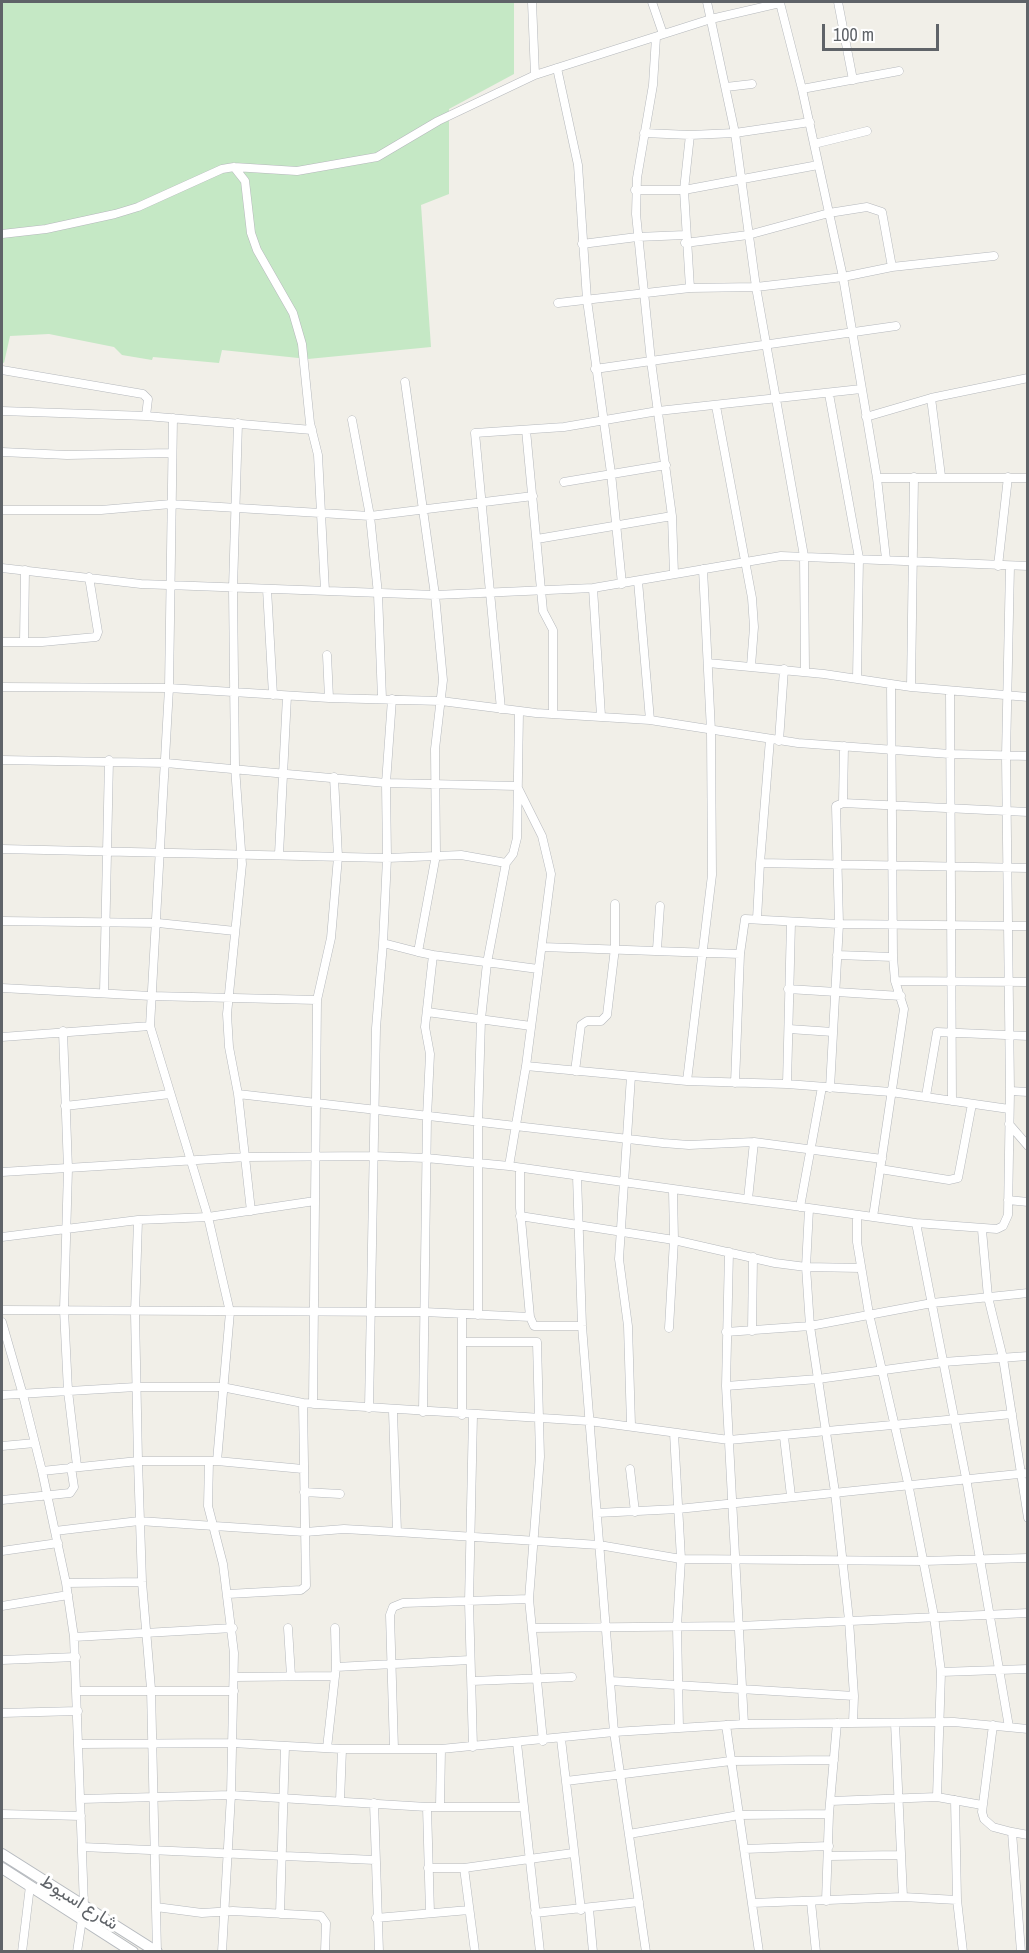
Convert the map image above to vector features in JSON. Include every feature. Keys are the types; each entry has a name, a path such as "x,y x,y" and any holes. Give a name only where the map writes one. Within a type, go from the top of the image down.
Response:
{"street":[{"path":"532,2 535,75"},
{"path":"652,2 659,35 635,190 643,292 672,516 674,574"},
{"path":"707,2 735,133 756,287 804,556 805,672"},
{"path":"2,234 46,230 116,214 138,207 204,175 234,167 297,171 377,157 438,121 535,75 711,19 782,2 843,277 850,331 877,478 886,559"},
{"path":"838,2 854,80"},
{"path":"557,68 578,165 587,300 611,473 622,584"},
{"path":"802,89 899,71"},
{"path":"726,87 752,84"},
{"path":"644,133 690,135 735,133 810,122"},
{"path":"814,144 867,131"},
{"path":"690,135 684,190 685,239 690,288"},
{"path":"635,190 684,190 818,165"},
{"path":"234,167 245,181 251,233 256,250 284,295 299,329 312,430 318,455 325,591"},
{"path":"582,244 637,237 685,239 748,236 829,213 867,207 879,210 888,237 892,267"},
{"path":"558,303 690,288 756,287 843,277 892,267 994,256"},
{"path":"595,369 896,326"},
{"path":"2,370 143,394 148,399 146,416"},
{"path":"866,417 931,398 1028,378"},
{"path":"405,382 424,510 443,675 435,785 436,855 418,951"},
{"path":"501,709 488,594 475,433 526,430 602,421 658,411 861,389"},
{"path":"829,394 859,558 858,680"},
{"path":"931,398 941,476"},
{"path":"716,406 746,561 753,614 751,666"},
{"path":"2,411 146,416 312,430"},
{"path":"173,418 169,688 158,923 150,1026 208,1217 230,1312 208,1506 219,1543 228,1594 234,1677 231,1795 222,1952"},
{"path":"352,420 370,516 378,594 382,699"},
{"path":"238,423 233,588 236,693 235,767 242,853 228,996 229,1047 238,1094 251,1211"},
{"path":"526,430 544,615 552,626 553,634 553,714"},
{"path":"2,452 67,455 171,453"},
{"path":"564,482 666,465"},
{"path":"877,478 941,476 1028,478"},
{"path":"911,687 914,477"},
{"path":"998,566 1008,477"},
{"path":"2,510 101,510 171,504 370,516 533,496"},
{"path":"537,539 672,516"},
{"path":"2,568 172,586 435,595 593,588 781,556 1028,566"},
{"path":"2,1172 246,1157 426,1158 509,1166 916,1223 982,1230 997,1229 1003,1226 1008,1215 1010,1091 1006,756 1010,566"},
{"path":"687,1081 712,875 711,731 702,568"},
{"path":"24,642 25,570"},
{"path":"2,642 96,637 98,632 89,577"},
{"path":"639,581 650,720"},
{"path":"593,588 601,716"},
{"path":"267,590 273,695"},
{"path":"327,655 329,698"},
{"path":"708,663 784,669 911,687 1028,697"},
{"path":"779,741 784,669"},
{"path":"873,1217 903,1019 901,996 894,981 893,957 891,684"},
{"path":"2,687 169,688 287,696 441,701 519,712 650,720 779,741 892,751 1028,756"},
{"path":"950,691 952,1101"},
{"path":"279,854 287,696"},
{"path":"369,1408 376,1028 383,943 387,858 386,783 392,699"},
{"path":"478,1315 478,1122 482,1018 487,963 506,863 516,843 519,712"},
{"path":"757,919 770,739"},
{"path":"843,803 844,746"},
{"path":"2,760 109,760 235,767 386,783 517,786"},
{"path":"104,992 109,760"},
{"path":"313,1404 317,1000 331,938 338,857 334,777"},
{"path":"509,1166 526,1066 550,883 550,864 542,836 517,786"},
{"path":"800,1207 826,1088 833,1032 839,924 834,810 837,804 1028,812"},
{"path":"2,849 387,858 471,855 506,863"},
{"path":"760,863 1028,868"},
{"path":"575,1071 581,1025 587,1021 601,1021 607,1015 615,948 615,904"},
{"path":"657,949 660,906"},
{"path":"735,1083 740,954 742,923 745,919 839,924 1028,926"},
{"path":"2,921 158,923 235,931"},
{"path":"787,1084 790,922"},
{"path":"383,943 434,955 538,969"},
{"path":"542,947 657,949 740,954"},
{"path":"423,1412 426,1158 430,1054 425,1027 434,955"},
{"path":"837,955 893,957"},
{"path":"894,981 1028,982"},
{"path":"2,988 151,996 228,996 317,1000"},
{"path":"788,989 901,996"},
{"path":"427,1012 531,1026"},
{"path":"2,1036 150,1026"},
{"path":"789,1029 833,1032"},
{"path":"2,1500 72,1492 74,1467 64,1310 68,1169 63,1031"},
{"path":"926,1096 935,1035 939,1032 1028,1036"},
{"path":"526,1066 687,1081 787,1084 891,1092 1009,1110"},
{"path":"631,1076 629,1139 619,1258 628,1326 631,1425"},
{"path":"1010,1091 1028,1092"},
{"path":"65,1106 170,1094"},
{"path":"238,1094 629,1139 689,1144 753,1142 882,1160"},
{"path":"880,1169 950,1180 958,1178 972,1104"},
{"path":"1009,1124 1028,1146"},
{"path":"748,1199 753,1142"},
{"path":"520,1168 520,1215 530,1317 537,1342 541,1418 535,1540 529,1599 543,1741"},
{"path":"577,1176 576,1223 582,1326 614,1732 646,1952"},
{"path":"669,1328 674,1240 673,1190"},
{"path":"1008,1200 1028,1202"},
{"path":"2,1237 138,1220 208,1217 315,1201"},
{"path":"809,1209 806,1267 810,1326 843,1561 854,1696 853,1723"},
{"path":"520,1215 674,1240 806,1267 861,1268"},
{"path":"857,1215 857,1242 869,1314 908,1483 934,1616 941,1672 937,1797"},
{"path":"138,1220 135,1312 139,1521 151,1689 157,1952"},
{"path":"916,1223 966,1478 1009,1726"},
{"path":"982,1230 988,1297 1003,1358 1023,1473 1028,1518"},
{"path":"729,1252 726,1386 744,1724"},
{"path":"752,1330 753,1257"},
{"path":"726,1332 810,1326 932,1303 1028,1293"},
{"path":"2,1310 424,1312 530,1317"},
{"path":"462,1314 462,1415"},
{"path":"2,1322 42,1471 66,1583 74,1637 78,1691 84,1906 77,1952"},
{"path":"534,1326 582,1326"},
{"path":"462,1342 537,1342"},
{"path":"726,1386 818,1379 943,1362 1028,1356"},
{"path":"2,1395 136,1387 222,1387 303,1403 393,1411 589,1421 729,1440 784,1437 954,1418 1012,1414"},
{"path":"228,1594 304,1588 307,1576 303,1403"},
{"path":"393,1411 397,1532"},
{"path":"473,1415 469,1602 473,1747"},
{"path":"674,1433 681,1559 677,1626 679,1728"},
{"path":"784,1437 791,1496"},
{"path":"2,1446 35,1443"},
{"path":"42,1471 138,1461 213,1461 303,1469"},
{"path":"630,1469 635,1512"},
{"path":"597,1513 678,1509 908,1483 1023,1473"},
{"path":"304,1492 340,1494"},
{"path":"55,1531 90,1525 139,1521 305,1532 344,1529 535,1540 599,1545 681,1559 923,1562 1028,1558"},
{"path":"2,1551 58,1543"},
{"path":"66,1583 142,1582"},
{"path":"2,1606 68,1595"},
{"path":"393,1749 390,1615 393,1606 403,1603 529,1599"},
{"path":"531,1628 739,1626 1028,1613"},
{"path":"74,1637 232,1628"},
{"path":"288,1628 291,1676"},
{"path":"327,1748 336,1666 335,1628"},
{"path":"2,1660 76,1657"},
{"path":"336,1666 470,1660"},
{"path":"941,1672 1028,1669"},
{"path":"234,1677 334,1676"},
{"path":"472,1681 572,1677"},
{"path":"611,1681 742,1691 854,1696"},
{"path":"78,1691 151,1689 234,1691"},
{"path":"2,1713 78,1711"},
{"path":"826,1901 829,1814 837,1723"},
{"path":"895,1723 903,1897"},
{"path":"79,1744 232,1743 342,1749 441,1749 543,1741 614,1732 744,1724 940,1723 1028,1729"},
{"path":"726,1725 759,1952"},
{"path":"993,1725 982,1812 987,1823 998,1829 1028,1835"},
{"path":"561,1739 573,1853 593,1952"},
{"path":"517,1743 540,1952"},
{"path":"280,1914 285,1746"},
{"path":"340,1801 342,1749"},
{"path":"440,1807 441,1749"},
{"path":"566,1780 620,1776 730,1761 834,1760"},
{"path":"81,1799 231,1795 427,1807 524,1807"},
{"path":"831,1801 937,1797 982,1805"},
{"path":"955,1800 957,1900 963,1952"},
{"path":"374,1803 376,1918 379,1952"},
{"path":"427,1807 430,1913"},
{"path":"2,1814 81,1816"},
{"path":"628,1834 739,1815 829,1814"},
{"path":"1012,1832 1021,1952"},
{"path":"82,1846 375,1860"},
{"path":"744,1849 829,1846"},
{"path":"428,1868 464,1868 573,1853"},
{"name":"شارع اسيوط","path":"2,1854 157,1952"},
{"path":"829,1856 900,1855"},
{"name":"شارع اسيوط","path":"2,1868 131,1951"},
{"path":"464,1868 475,1952"},
{"path":"22,1952 30,1886"},
{"path":"752,1903 903,1897 957,1900"},
{"path":"535,1913 585,1910 639,1902"},
{"path":"811,1902 816,1952"},
{"path":"156,1906 202,1913 224,1911 324,1917 325,1952"},
{"path":"376,1918 469,1910"}],"green space":[{"path":"2,2 514,2 514,74 449,109 449,194 421,205 431,347 308,359 222,350 219,363 153,357 152,360 122,355 114,347 49,334 10,336 4,363 2,362"}]}
